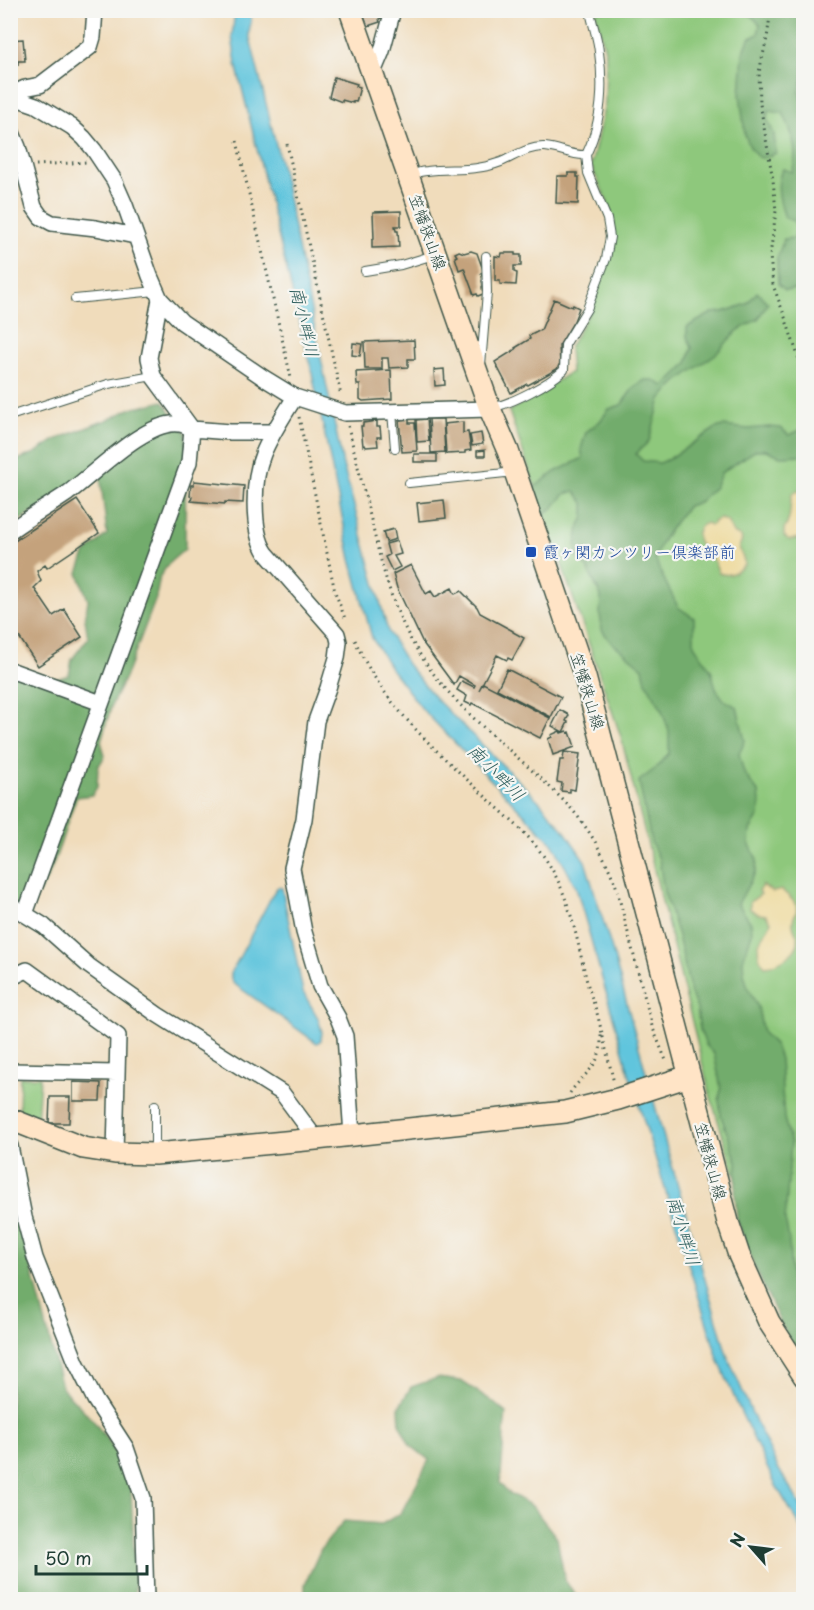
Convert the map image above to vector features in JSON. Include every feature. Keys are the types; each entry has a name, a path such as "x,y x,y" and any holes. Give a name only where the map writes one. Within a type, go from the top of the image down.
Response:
{"main road":[{"name":"笠幡狭山線","path":"350,10 490,409 515,472 585,677 607,758 679,1079 739,1255 769,1322 804,1376"},
{"path":"10,1119 83,1148 155,1154 564,1112 621,1098 679,1079"}],"street":[{"path":"10,95 25,88 40,85 90,47 93,37 94,10"},
{"path":"372,75 382,51 393,10"},
{"path":"10,95 36,105 72,127 102,161 114,180 158,295 182,322 296,397 344,413 490,409"},
{"path":"10,128 18,147 34,207 46,221 135,236"},
{"path":"25,914 189,462 192,429 153,376 149,358 158,295"},
{"path":"296,397 273,432 262,455 254,498 260,545 337,634 339,642 337,658 316,721 303,819 292,868 304,932 320,986 339,1018 345,1036 352,1135"},
{"path":"10,531 68,493 143,434 161,426 179,423 192,429 273,432"},
{"path":"10,670 101,703"},
{"path":"10,905 44,926 89,966 158,1015 282,1093 316,1138"},
{"path":"10,978 27,970 118,1036 115,1152"},
{"path":"10,1071 117,1073"},
{"path":"10,1146 24,1217 35,1258 76,1362 95,1400 126,1448 143,1498 146,1599"}],"lane":[{"path":"490,409 506,404 556,377 564,370 565,345 587,309 606,259 610,237 607,219 588,173 586,155 597,125 600,95 599,51 590,10"},
{"path":"408,176 425,171 456,171 486,166 528,150 543,147 559,149 580,156 586,155"},
{"path":"365,271 401,265 437,254"},
{"path":"480,380 487,292 486,256"},
{"path":"75,298 158,295"},
{"path":"10,416 108,384 153,376"},
{"path":"392,412 395,448"},
{"path":"409,483 515,472"},
{"path":"155,1105 155,1154"}],"path":[{"path":"769,10 767,38 759,72 760,104 776,211 770,256 773,285 804,374"},
{"path":"237,141 296,397 335,592 350,629"},
{"path":"287,144 344,413 384,572 405,629 429,668 445,688 470,715 562,798 594,839 616,886 652,1026 667,1064 679,1079"},
{"path":"22,166 102,161"},
{"path":"354,639 363,660 402,715 425,740 525,833 543,855 559,882 568,904 587,985 621,1098"},
{"path":"564,1112 575,1086 589,1072 600,1053 601,1031"}],"green space":[{"path":"595,11 803,11 803,1353 797,1344 750,1223 711,1098 621,737 509,411 571,372 569,348 591,309 613,251 614,223 606,198 591,166 605,104 606,54"},
{"path":"736,11 803,11 803,77 799,92 804,107 803,325 798,289 785,290 778,284 777,258 784,239 794,238 797,229 794,221 785,218 778,187 783,169 792,172 795,157 794,142 783,113 768,111 767,119 774,134 776,153 764,158 758,157 750,147 745,135 740,94 743,54 749,39 758,34 760,25 751,15"},
{"path":"757,292 768,303 758,319 737,331 717,353 678,381 666,393 661,399 649,441 636,454 643,461 660,463 716,428 723,426 748,429 781,428 789,435 803,429 803,455 780,456 766,450 756,450 722,472 715,487 699,502 688,506 678,518 664,538 655,557 678,607 694,618 694,645 711,670 716,689 724,700 737,707 745,741 739,754 744,773 759,793 759,816 750,830 749,843 757,860 756,871 738,904 751,923 752,933 743,960 744,974 758,1007 763,1033 775,1045 780,1059 784,1118 791,1143 785,1221 789,1237 792,1288 801,1325 803,1348 791,1342 780,1322 752,1261 737,1220 735,1194 737,1162 721,1116 719,1100 721,1089 714,1054 706,1045 700,1030 697,1009 691,994 678,936 664,892 659,859 651,842 639,781 656,768 669,753 669,731 661,708 646,682 643,668 609,640 602,630 601,596 587,568 577,557 576,545 579,527 584,517 584,503 575,491 565,494 552,509 541,515 532,489 555,472 583,458 581,449 586,432 600,421 609,409 621,405 634,387 645,380 653,380 664,386 687,363 692,348 687,337 687,327 712,313 747,304"},
{"path":"163,401 186,433 185,549 170,562 160,576 156,598 128,671 112,704 101,741 105,756 98,767 97,787 92,795 77,797 54,863 42,887 33,899 11,910 11,671 56,679 69,675 72,659 88,638 85,619 88,600 78,573 85,554 107,534 100,475 11,525 11,462 35,453 55,440 129,409"},
{"path":"20,1077 40,1077 37,1122 19,1114"},
{"path":"10,1183 62,1388 92,1419 112,1446 131,1488 134,1599 11,1599"},
{"path":"437,1378 461,1381 506,1413 500,1483 506,1491 532,1506 557,1538 565,1581 579,1599 305,1599 305,1584 321,1549 344,1521 382,1524 401,1513 429,1460 410,1445 400,1425 399,1407 411,1387"}],"sand":[{"path":"797,491 801,492 804,499 803,541 800,538 789,540 784,536 792,494"},
{"path":"720,519 727,521 733,533 742,540 739,547 745,564 730,574 719,573 711,556 697,537 701,526 707,523 713,524 714,521"},
{"path":"762,885 773,892 782,890 790,897 797,909 793,920 793,927 798,938 795,949 781,961 765,966 759,957 758,950 761,939 771,922 766,915 758,914 750,909 750,902 761,894 759,891"}],"water":[{"name":"南小畔川","path":"235,11 252,11 249,34 282,169 343,465 388,631 407,664 437,700 540,802 564,830 585,861 727,1355 778,1468 803,1509 803,1531 775,1484 718,1359 629,1073 576,887 553,844 423,710 389,666 372,638 351,559 310,364 236,64 232,36"},
{"path":"278,887 282,888 303,992 318,1018 322,1032 321,1040 317,1043 233,983 231,979 231,973"}],"building":[{"path":"361,10 390,11 384,13 385,16 379,19 380,22 367,26"},
{"path":"23,39 25,61 18,61 18,65 10,66 10,40"},
{"path":"334,77 360,87 356,102 342,100 342,102 329,97"},
{"path":"568,173 577,173 579,177 578,204 556,203 557,176 568,176"},
{"path":"401,211 401,226 395,226 398,231 399,247 372,248 373,212"},
{"path":"459,251 477,253 483,270 481,273 483,294 474,295 464,268 459,270 455,253"},
{"path":"502,253 521,255 521,266 514,266 514,272 517,273 516,285 500,284 500,281 495,281 495,256 501,257"},
{"path":"554,299 579,308 559,346 560,363 557,369 511,393 495,362 530,339 529,336 541,330"},
{"path":"414,340 415,359 408,359 408,367 389,368 388,358 382,358 382,369 365,369 364,342"},
{"path":"353,343 362,344 360,356 352,355"},
{"path":"444,369 445,385 435,386 434,370"},
{"path":"391,370 392,399 363,401 360,399 360,385 357,385 356,372"},
{"path":"409,419 409,423 415,423 417,451 402,452 399,420"},
{"path":"427,419 429,441 417,442 416,420"},
{"path":"429,419 443,419 445,452 431,453"},
{"path":"377,421 381,437 377,437 378,446 363,446 361,426 363,423"},
{"path":"463,422 463,433 468,432 471,450 465,453 446,454 444,424"},
{"path":"481,433 483,444 472,446 470,435"},
{"path":"485,450 485,456 477,456 477,451"},
{"path":"414,454 437,454 437,462 414,462"},
{"path":"194,481 244,486 243,503 191,501 191,485 194,485"},
{"path":"77,500 99,533 47,568 45,565 37,571 41,581 34,588 53,616 64,609 82,637 38,666 10,623 10,544"},
{"path":"444,500 446,518 419,521 417,503"},
{"path":"394,529 396,539 386,542 383,532"},
{"path":"397,541 401,554 394,556 400,567 392,571 385,557 389,555 386,544"},
{"path":"411,565 426,594 431,591 435,597 452,588 455,594 461,591 480,613 524,638 512,660 497,655 479,690 483,683 550,718 540,738 472,703 471,705 465,702 467,696 457,690 462,681 474,687 475,685 459,676 454,685 423,643 397,588 393,574"},
{"path":"507,669 561,697 551,717 497,689"},
{"path":"560,710 569,715 563,732 552,726"},
{"path":"560,731 561,733 570,732 575,747 553,755 548,739"},
{"path":"564,752 580,754 575,790 570,789 570,792 561,791 562,783 557,782 560,760 563,760"},
{"path":"73,1082 101,1083 100,1101 73,1101"},
{"path":"50,1097 70,1097 69,1123 49,1123"}],"place":[{"name":"霞ヶ関カンツリー倶楽部前","path":"531,552"}]}
